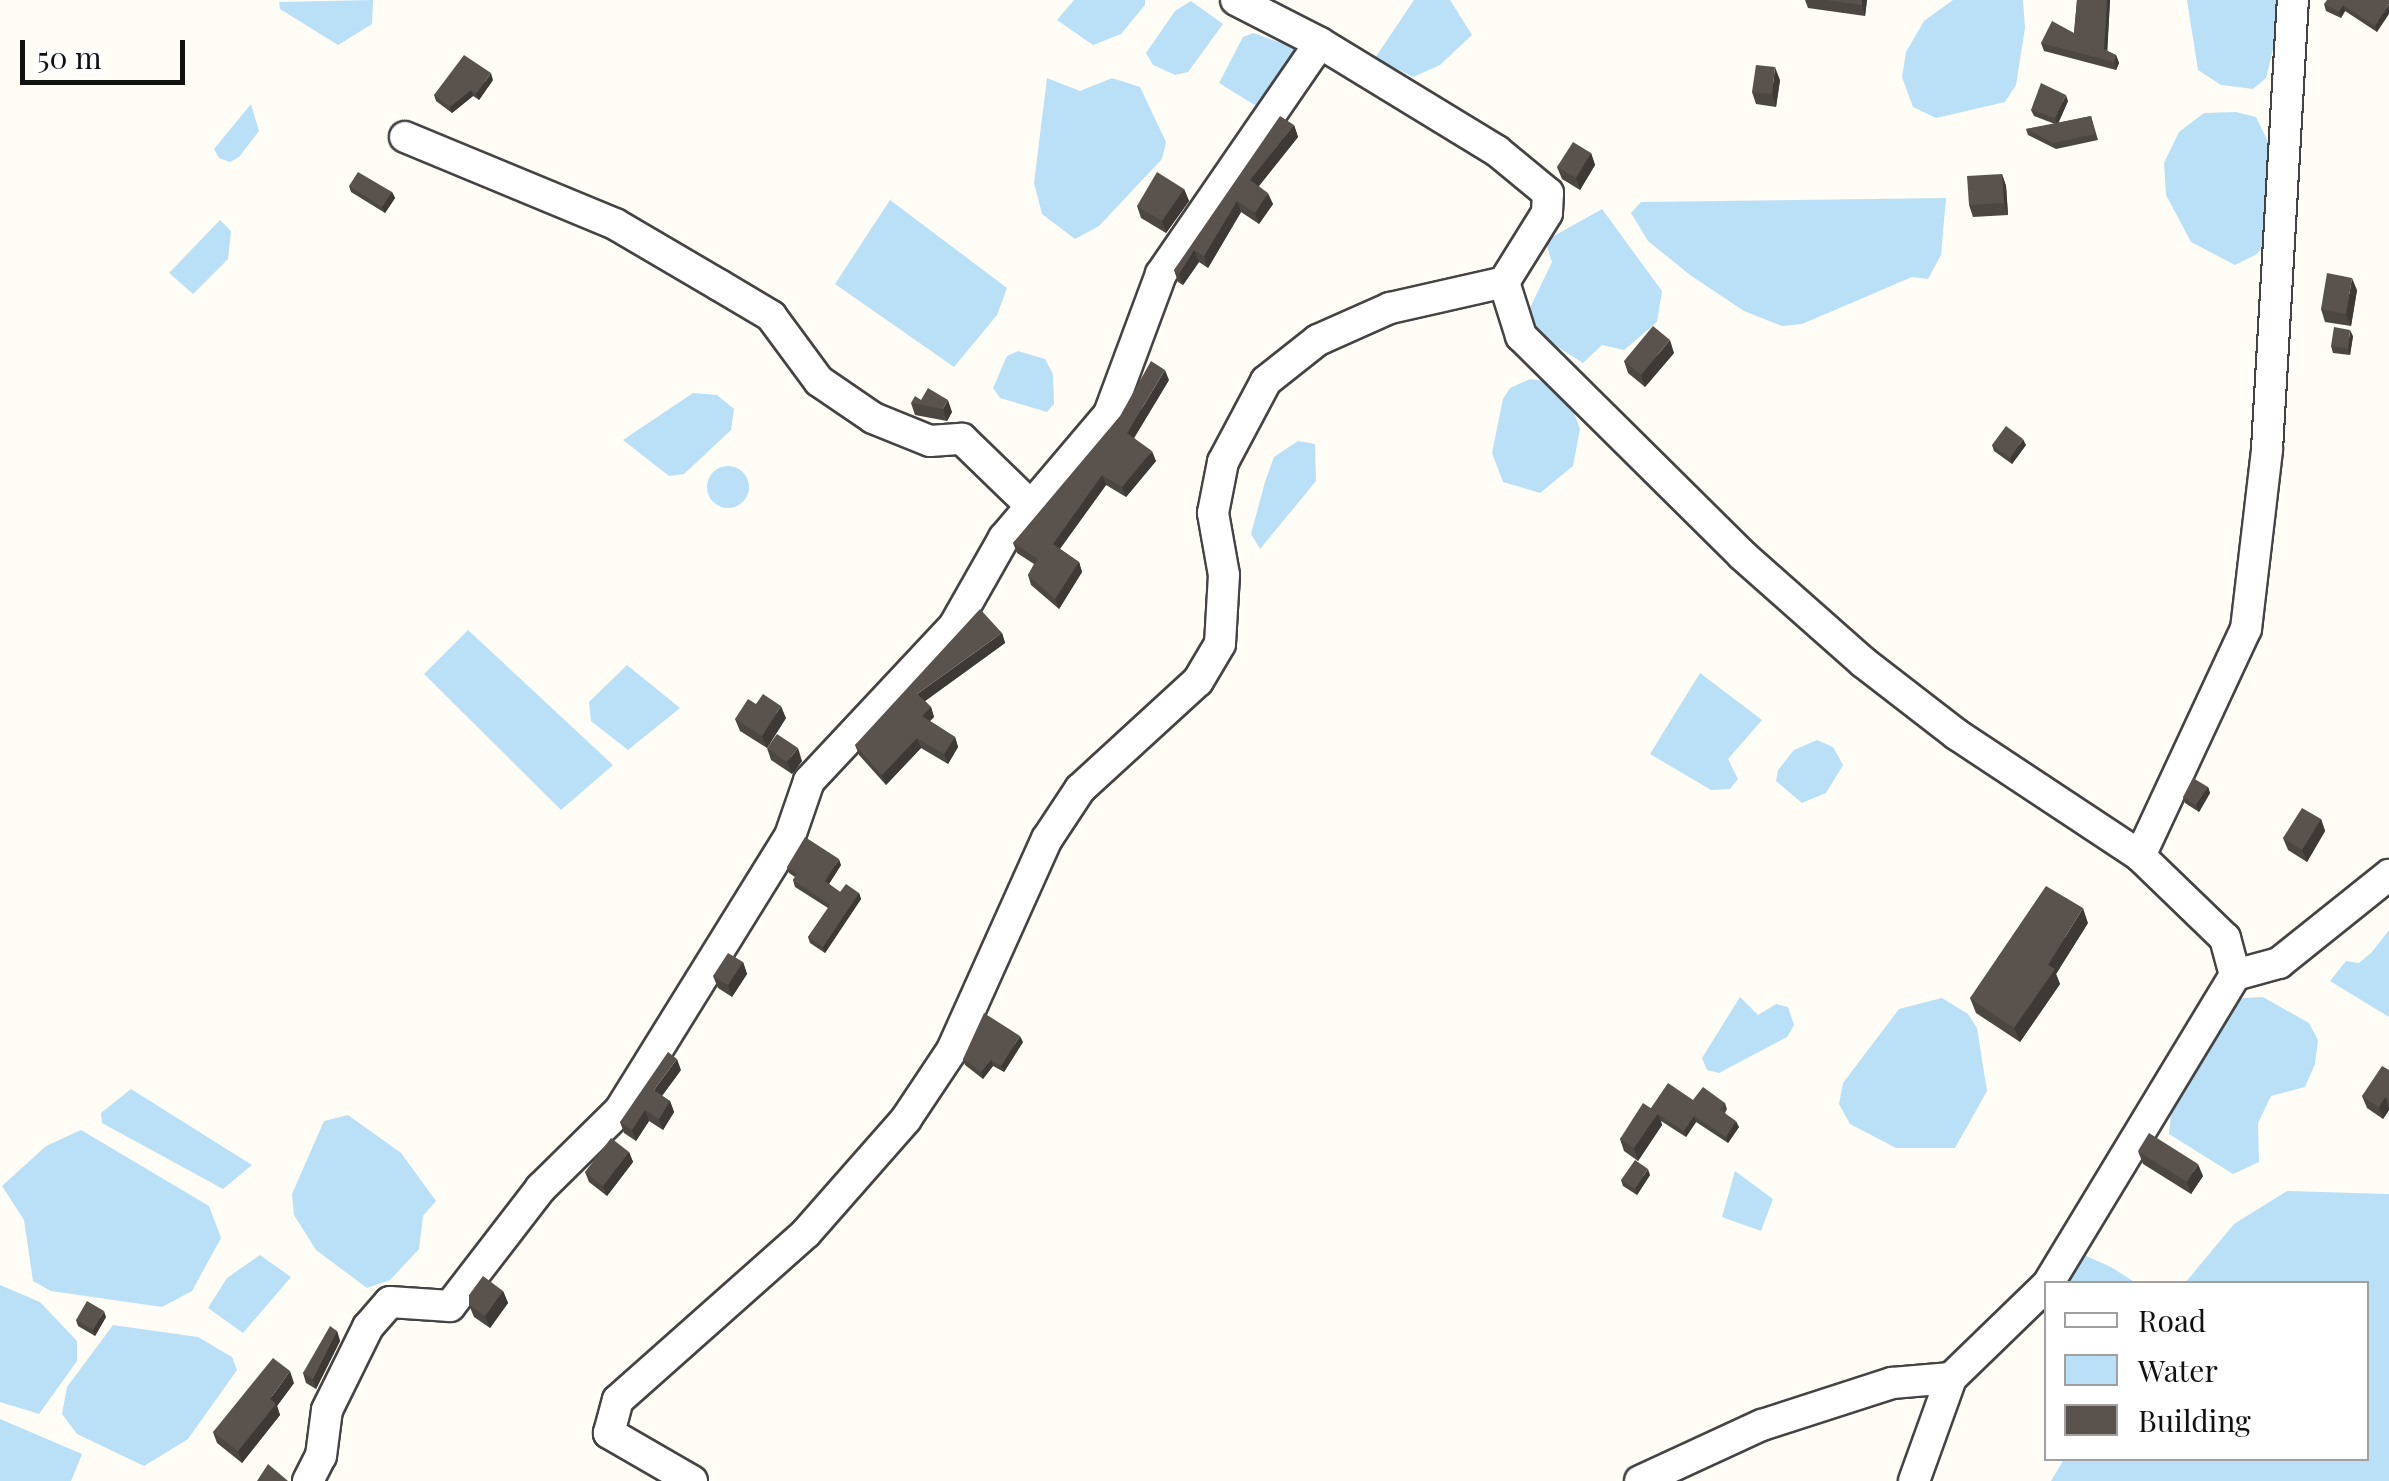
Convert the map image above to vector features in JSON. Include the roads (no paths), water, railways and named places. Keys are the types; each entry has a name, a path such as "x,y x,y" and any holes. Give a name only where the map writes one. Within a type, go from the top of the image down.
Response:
{"street":[{"path":"692,1481 609,1434 618,1400 806,1233 906,1118 952,1050 1047,839 1080,789 1198,681 1220,644 1224,575 1213,512 1223,462 1266,382 1318,340 1390,308 1504,282 1547,213 1548,193 1497,151 1320,42 1236,0"},
{"path":"2140,856 2246,628 2268,431 2293,0"},
{"path":"308,1481 321,1456 327,1410 368,1327 390,1302 450,1306 540,1188 620,1110 790,836 808,781 954,626 1030,505 1109,414 1161,274 1320,42"},
{"path":"405,137 615,224 719,284 771,316 818,381 873,418 930,442 962,439 1030,505"},
{"path":"1504,282 1521,336 1742,555 1956,734 2140,856 2225,938 2235,975"},
{"path":"2049,1281 2235,975 2279,963 2389,875"},
{"path":"1914,1481 1951,1378 2044,1287"},
{"path":"1640,1481 1762,1425 1892,1383 1951,1378"}],"water":[{"path":"373,0 372,24 338,45 280,9 279,2"},
{"path":"1074,0 1145,0 1145,5 1121,34 1093,45 1057,20"},
{"path":"1414,0 1450,0 1472,35 1440,65 1413,77 1375,58"},
{"path":"1953,0 2023,0 2025,28 2016,85 2005,102 1936,118 1913,107 1902,77 1906,52 1924,21"},
{"path":"2187,0 2285,0 2266,78 2253,89 2221,85 2198,70"},
{"path":"1191,1 1223,24 1188,72 1175,75 1153,65 1146,53 1175,11"},
{"path":"1253,33 1296,48 1299,62 1261,109 1219,83 1243,37"},
{"path":"1047,78 1080,91 1112,78 1140,87 1166,142 1162,159 1099,226 1075,239 1042,214 1034,183"},
{"path":"251,104 259,131 239,157 230,162 219,158 214,149"},
{"path":"2236,112 2256,117 2274,154 2269,238 2257,254 2235,265 2191,242 2166,195 2164,163 2179,132 2204,113"},
{"path":"1946,198 1941,255 1928,279 1912,277 1802,324 1782,326 1744,311 1690,275 1648,241 1631,213 1641,202"},
{"path":"890,200 1007,288 997,315 954,367 835,284"},
{"path":"1602,209 1662,291 1657,322 1624,350 1602,345 1583,363 1532,331 1528,312 1552,262 1545,241"},
{"path":"220,220 231,231 228,259 193,294 169,273"},
{"path":"1018,351 1045,359 1053,374 1054,404 1047,412 1000,398 993,388 1007,356"},
{"path":"1530,379 1551,382 1568,396 1580,429 1573,466 1540,493 1503,482 1492,453 1503,399 1510,388"},
{"path":"693,393 717,395 734,409 731,430 684,474 669,476 623,440"},
{"path":"1298,441 1315,444 1316,481 1260,549 1251,534 1265,482 1274,457"},
{"path":"728,466 743,472 749,487 743,502 728,508 713,502 707,487 713,472"},
{"path":"468,630 613,765 561,810 424,674"},
{"path":"627,665 680,708 628,750 591,721 589,702"},
{"path":"1700,673 1762,720 1728,759 1738,779 1730,789 1711,790 1650,754"},
{"path":"1817,740 1833,747 1843,765 1826,793 1802,803 1776,781 1778,770 1794,750"},
{"path":"2389,930 2389,1017 2330,981 2346,961 2359,963 2372,952"},
{"path":"1740,997 1758,1015 1776,1004 1788,1007 1794,1025 1787,1037 1719,1073 1707,1070 1702,1058"},
{"path":"2263,997 2309,1023 2318,1040 2315,1064 2305,1087 2271,1096 2258,1123 2259,1162 2233,1174 2169,1134 2173,1092 2226,1009 2243,998"},
{"path":"1942,998 1968,1014 1977,1028 1987,1091 1955,1148 1896,1148 1850,1124 1839,1104 1843,1083 1899,1009"},
{"path":"131,1089 252,1165 223,1189 102,1123 101,1113"},
{"path":"348,1115 401,1153 436,1201 423,1216 419,1249 390,1280 367,1288 316,1250 294,1215 292,1194 324,1121"},
{"path":"81,1130 209,1206 221,1238 192,1291 162,1307 51,1291 33,1281 24,1220 2,1186 46,1146"},
{"path":"1735,1171 1773,1199 1761,1231 1722,1217"},
{"path":"2287,1191 2389,1194 2389,1481 2051,1481 2063,1461 2369,1461 2369,1281 2187,1281 2234,1224"},
{"path":"260,1255 291,1277 243,1333 208,1308 227,1278"},
{"path":"2086,1256 2133,1281 2061,1281"},
{"path":"0,1285 40,1302 77,1341 77,1361 39,1414 0,1402"},
{"path":"113,1325 198,1337 232,1357 237,1370 188,1439 144,1466 77,1434 62,1414 67,1387"},
{"path":"0,1419 82,1454 71,1481 0,1481"}]}
